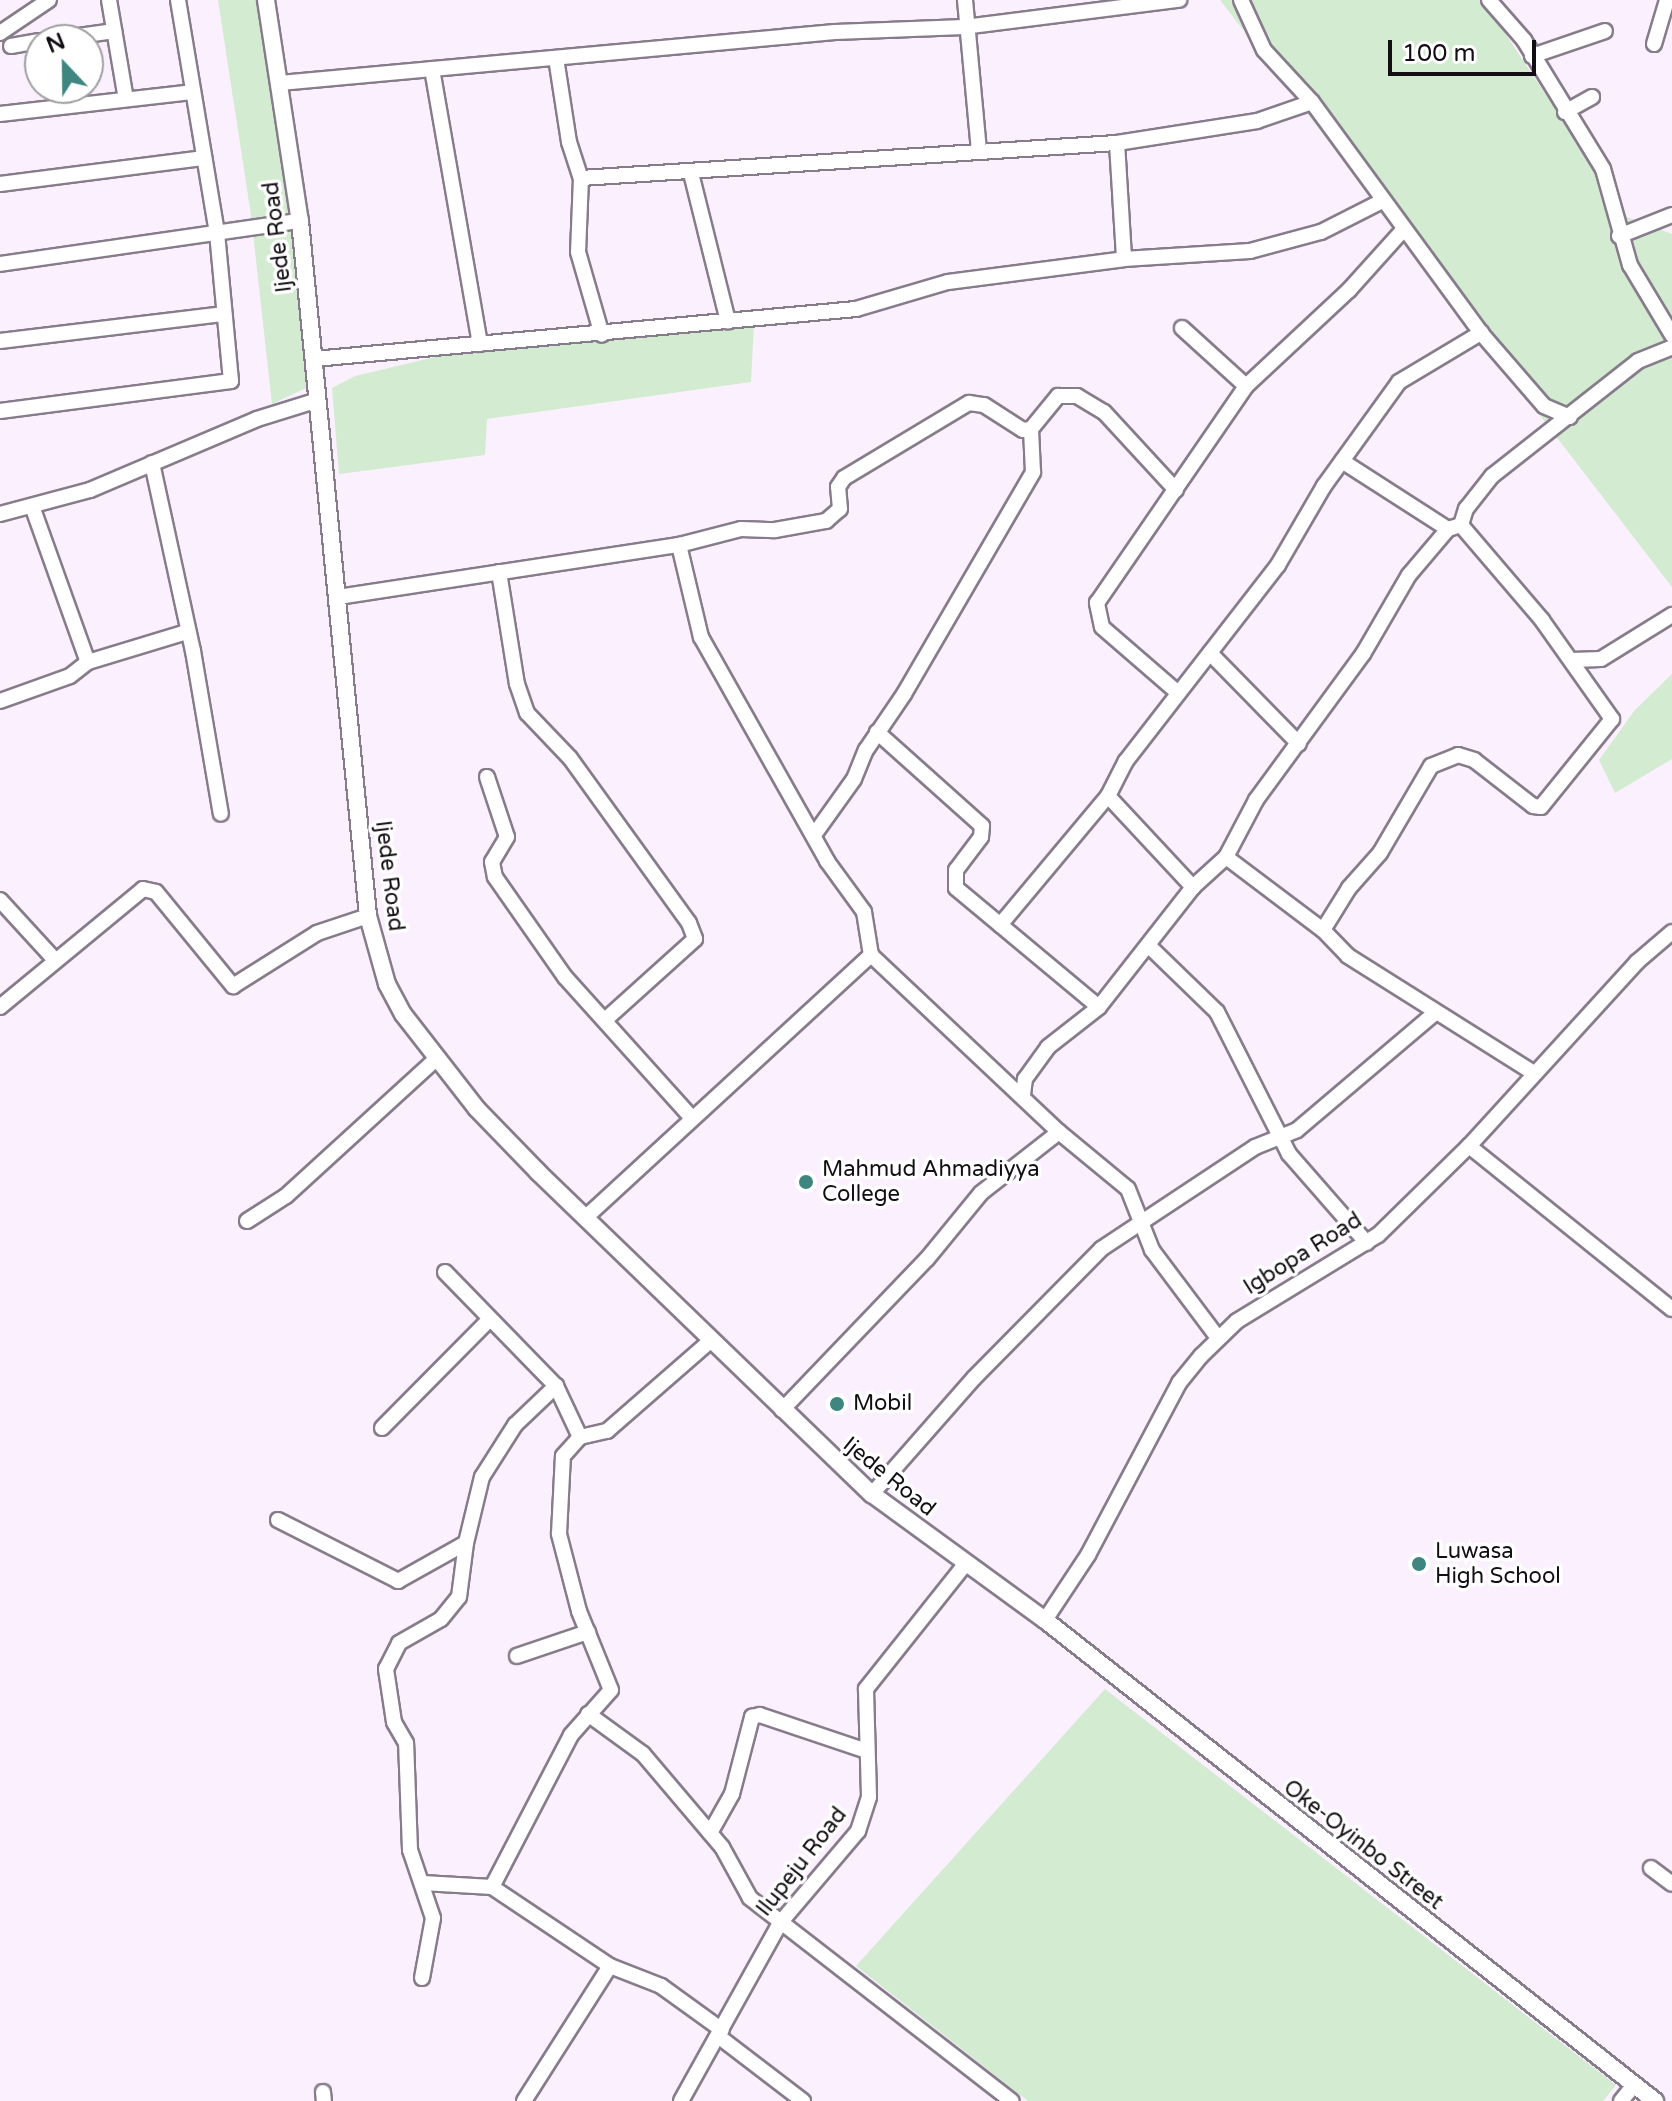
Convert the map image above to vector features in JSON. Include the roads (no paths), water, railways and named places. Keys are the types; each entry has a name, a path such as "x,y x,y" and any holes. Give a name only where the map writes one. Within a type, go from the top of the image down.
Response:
{"main road":[{"name":"Ijede Road","path":"266,0 300,221 368,916 387,984 436,1059 477,1109 710,1341 872,1494 964,1566 1045,1620"},
{"name":"Oke-Oyinbo Street","path":"1045,1620 1655,2101"}],"street":[{"path":"0,33 49,0"},
{"path":"109,0 126,99"},
{"path":"0,411 231,381 217,233 178,0"},
{"path":"965,0 964,27 979,151"},
{"path":"280,83 835,32 964,27 1179,0"},
{"path":"1241,0 1264,50 1312,102 1481,333 1534,397 1570,417"},
{"path":"1489,0 1516,28 1565,112 1603,169 1619,236 1637,279 1672,335"},
{"path":"1654,44 1667,0"},
{"path":"0,16 15,24"},
{"path":"104,32 114,31"},
{"path":"1532,56 1605,31"},
{"path":"11,46 24,44"},
{"path":"556,58 567,131 581,178 578,252 602,335"},
{"path":"432,69 480,344"},
{"path":"0,114 192,92"},
{"path":"1565,112 1592,97"},
{"path":"581,178 1117,143 1257,121 1312,102"},
{"path":"1117,143 1124,259"},
{"path":"0,184 204,158"},
{"path":"691,173 728,321"},
{"path":"314,359 602,335 856,309 937,284 1124,259 1250,251 1332,228 1382,201"},
{"path":"1619,236 1672,215"},
{"path":"0,264 300,221"},
{"path":"1177,692 1102,627 1096,613 1246,386 1349,290 1403,230"},
{"path":"0,341 224,314"},
{"path":"1182,328 1246,386"},
{"path":"1000,925 1108,796 1126,761 1278,565 1342,461 1399,382 1481,333"},
{"path":"1018,1082 1048,1047 1099,1007 1150,947 1193,887 1226,857 1256,800 1363,654 1409,575 1455,527 1492,476 1638,361 1672,347"},
{"path":"814,835 854,779 877,732 1033,472 1031,429 1058,396 1077,396 1104,412 1176,490"},
{"path":"0,514 90,490 318,400"},
{"path":"338,597 679,545 730,531 775,530 833,518 840,509 838,487 844,478 969,403 984,405 1023,430 1031,429"},
{"path":"1323,930 1349,888 1380,853 1431,766 1458,755 1474,760 1533,806 1547,803 1612,719 1572,660 1455,527 1342,461"},
{"path":"152,463 221,814"},
{"path":"32,506 88,662"},
{"path":"679,545 701,637 814,835 864,912 871,955 1018,1082 1023,1095 1059,1132 1128,1189 1139,1227 1218,1338"},
{"path":"499,572 517,684 527,713 570,758 689,923 695,939 688,951 605,1020"},
{"path":"1572,660 1601,659 1672,615"},
{"path":"0,701 70,676 88,662 187,632"},
{"path":"1210,653 1299,744"},
{"path":"877,732 982,826 953,883 1099,1007"},
{"path":"487,777 507,837 492,862 495,877 565,977 692,1118"},
{"path":"1108,796 1193,887"},
{"path":"1226,857 1323,930 1348,956 1534,1073"},
{"path":"0,1007 143,889 156,892 233,986 317,933 368,916"},
{"path":"0,900 55,960"},
{"name":"Igbopa Road","path":"1045,1620 1088,1555 1179,1383 1218,1338 1367,1243 1469,1146 1637,962 1672,932"},
{"path":"1150,947 1217,1012 1289,1154 1367,1243"},
{"path":"585,1218 871,955"},
{"path":"872,1494 965,1388 1101,1249 1139,1227 1255,1147 1281,1136 1350,1087 1435,1013"},
{"path":"247,1221 286,1196 436,1059"},
{"path":"782,1410 917,1270 981,1193 1059,1132"},
{"path":"1469,1146 1672,1309"},
{"path":"445,1272 556,1386 580,1437"},
{"path":"382,1428 489,1320"},
{"path":"492,1887 571,1735 611,1690 588,1632 559,1534 563,1456 580,1437 607,1431 710,1341"},
{"path":"422,1978 433,1918 409,1841 406,1743 394,1722 386,1669 399,1643 441,1619 459,1597 466,1543 482,1477 495,1452 556,1386"},
{"path":"278,1520 398,1581 466,1543"},
{"name":"Ilupeju Road","path":"681,2101 780,1923 866,1816 870,1777 864,1750 866,1689 964,1566"},
{"path":"517,1656 588,1632"},
{"path":"588,1714 643,1754 730,1859 744,1892 1012,2101"},
{"path":"710,1833 732,1794 752,1717 760,1715 864,1750"},
{"path":"1651,1868 1672,1884"},
{"path":"423,1883 492,1887 610,1966 661,1986 803,2101"},
{"path":"524,2101 610,1966"},
{"path":"1621,2101 1634,2085"}],"place":[{"name":"Mahmud Ahmadiyya College","path":"806,1182"},
{"name":"Mobil","path":"837,1404"},
{"name":"Luwasa High School","path":"1419,1564"}]}
